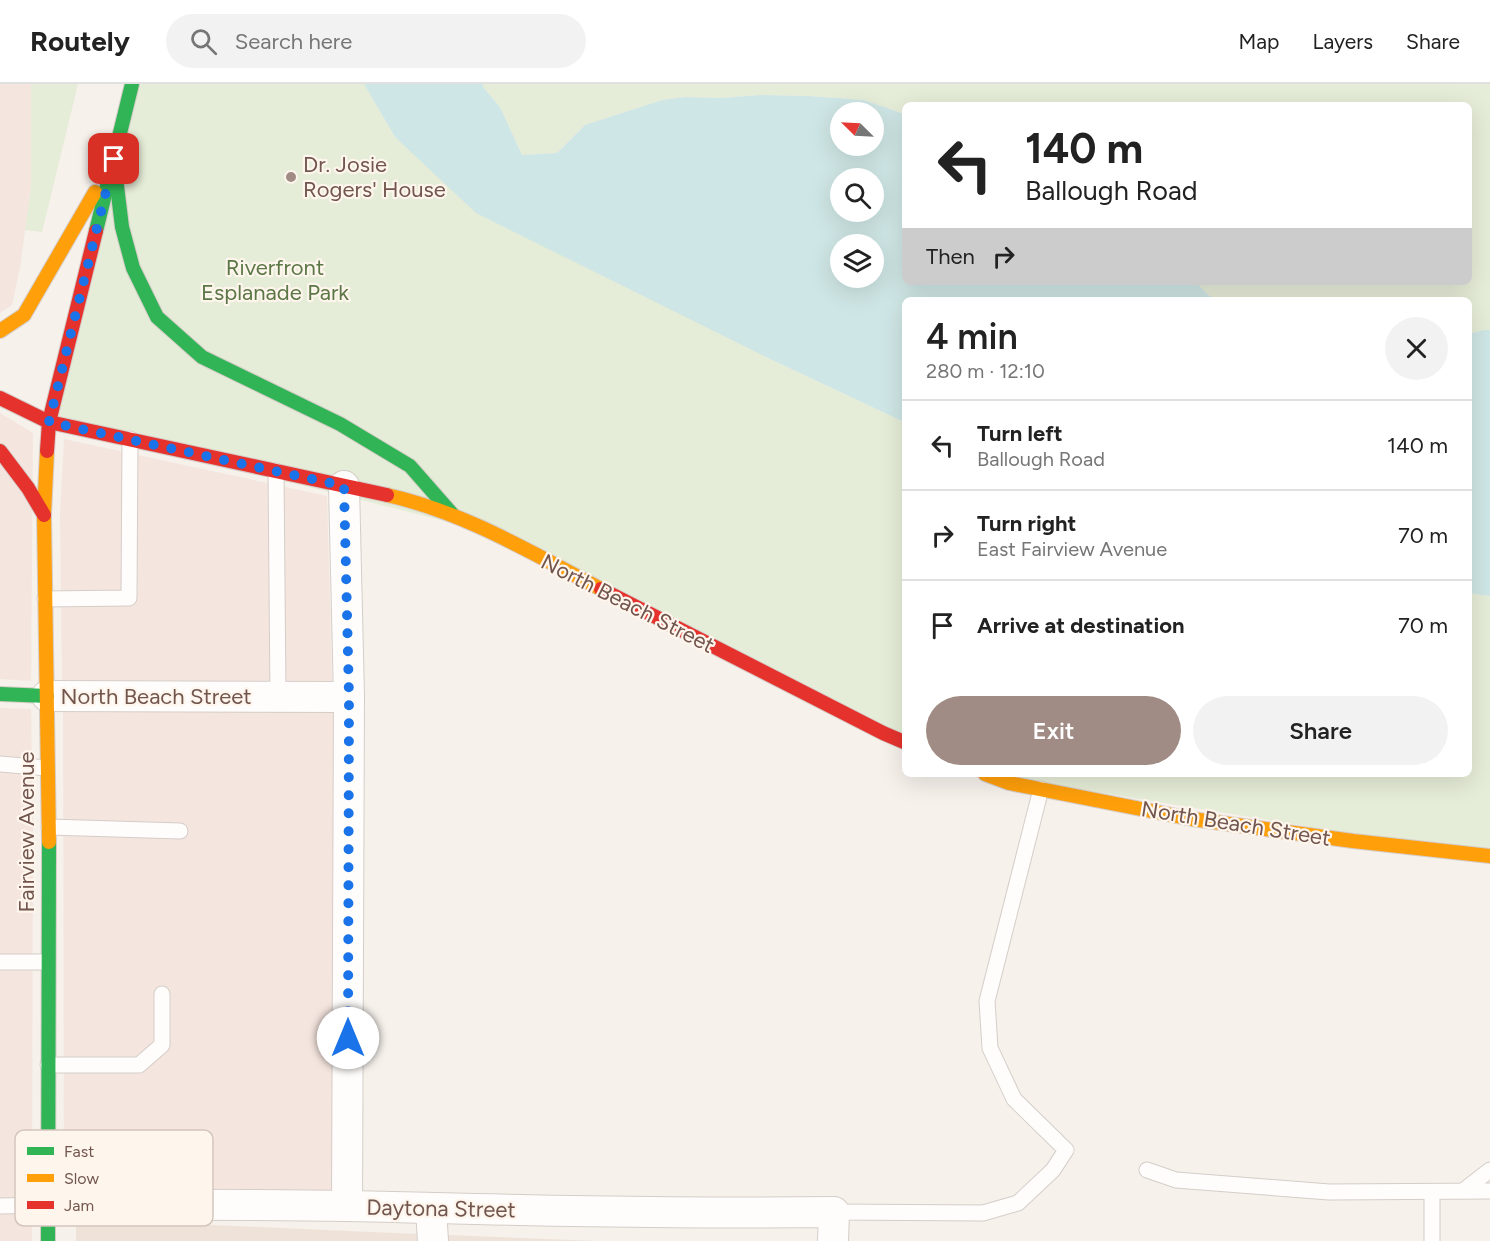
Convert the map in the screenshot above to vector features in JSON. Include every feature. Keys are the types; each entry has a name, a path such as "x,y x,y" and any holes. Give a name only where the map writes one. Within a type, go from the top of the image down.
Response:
{"main road":[{"name":"Fairview Avenue","path":"48,1130 49,827 46,768 45,515 49,422 132,84"},
{"path":"0,331 24,315 114,159"},
{"path":"114,159 122,227 133,268 157,317 202,357 340,424 410,466 454,516"},
{"name":"North Beach Street","path":"0,398 49,422 408,500 454,516 493,533 874,729 902,741"},
{"path":"0,451 45,515"},
{"name":"North Beach Street","path":"0,694 46,696"},
{"name":"North Beach Street","path":"994,777 1009,783 1203,821 1490,856"}],"street":[{"path":"344,486 349,697 347,1206"},
{"name":"North Beach Street","path":"46,696 349,697"},
{"name":"Daytona Street","path":"213,1206 735,1213 834,1212"},
{"path":"431,1209 433,1241"},
{"path":"833,1241 834,1212"}],"lane":[{"path":"45,599 129,598 130,440"},
{"path":"276,471 278,697"},
{"path":"0,764 46,768"},
{"path":"834,1212 983,1212 1018,1203 1053,1170 1066,1150 1014,1099 990,1048 987,1001 1041,789"},
{"path":"49,827 180,831"},
{"path":"0,962 47,962"},
{"path":"48,1065 139,1065 162,1045 162,994"},
{"path":"1147,1170 1176,1180 1329,1192 1490,1191"},
{"path":"1463,1191 1490,1170"},
{"path":"1432,1192 1432,1241"},
{"path":"0,1206 15,1206"}],"shaded area":[{"path":"0,84 31,84 31,187 20,268 12,305 0,313"},
{"path":"0,413 33,433 31,681 0,679"},
{"path":"64,439 327,496 332,683 62,682 60,514"},
{"path":"0,708 31,709 33,826 32,1130 15,1130 15,1226 32,1226 32,1241 0,1241"},
{"path":"63,710 333,711 332,1192 213,1191 213,1130 64,1130"},
{"path":"213,1225 417,1234 418,1241 76,1241 76,1226"},
{"path":"448,1235 597,1241 449,1241"}],"green space":[{"path":"31,84 78,84 42,232 25,230 31,187"},
{"name":"Riverfront Esplanade Park","path":"132,84 364,84 395,137 768,358 902,421 902,741 493,533 49,422"},
{"path":"483,84 1490,84 1490,330 1472,333 1472,297 1211,297 1199,285 1472,285 1472,102 902,102 902,113 884,107 884,102 864,100 760,95 720,98 685,97 662,100 585,125 557,153 522,155 500,107"},
{"path":"1472,593 1490,596 1490,856 1003,777 1472,777"}],"water":[{"path":"364,84 483,84 500,107 522,155 557,153 585,125 662,100 685,97 720,98 760,95 864,100 870,102 830,102 830,156 884,156 884,107 902,113 902,285 1199,285 1211,297 902,297 902,421 768,358 476,213 395,137"},
{"path":"1490,330 1490,596 1472,594 1472,333"}],"traffic: fast":[{"path":"96,231 132,84"},
{"path":"116,178 122,227 133,268 157,317 202,357 340,424 410,466 453,515"},
{"path":"0,694 47,696"},
{"path":"48,1130 49,842"},
{"path":"48,1226 48,1241"}],"traffic: slow":[{"path":"0,331 24,315 95,192"},
{"path":"47,451 44,515 49,842"},
{"path":"387,495 415,502 470,523 601,589"},
{"path":"993,777 1009,783 1192,819 1353,841 1490,856"}],"traffic: jam":[{"path":"47,451 49,422 96,231"},
{"path":"0,398 49,422 387,495"},
{"path":"0,451 28,488 44,515"},
{"path":"601,589 902,741"}],"place":[{"name":"Dr. Josie Rogers' House","path":"291,177"}],"route":[{"path":"114,159 49,422 344,486 349,697 348,1038"}]}
